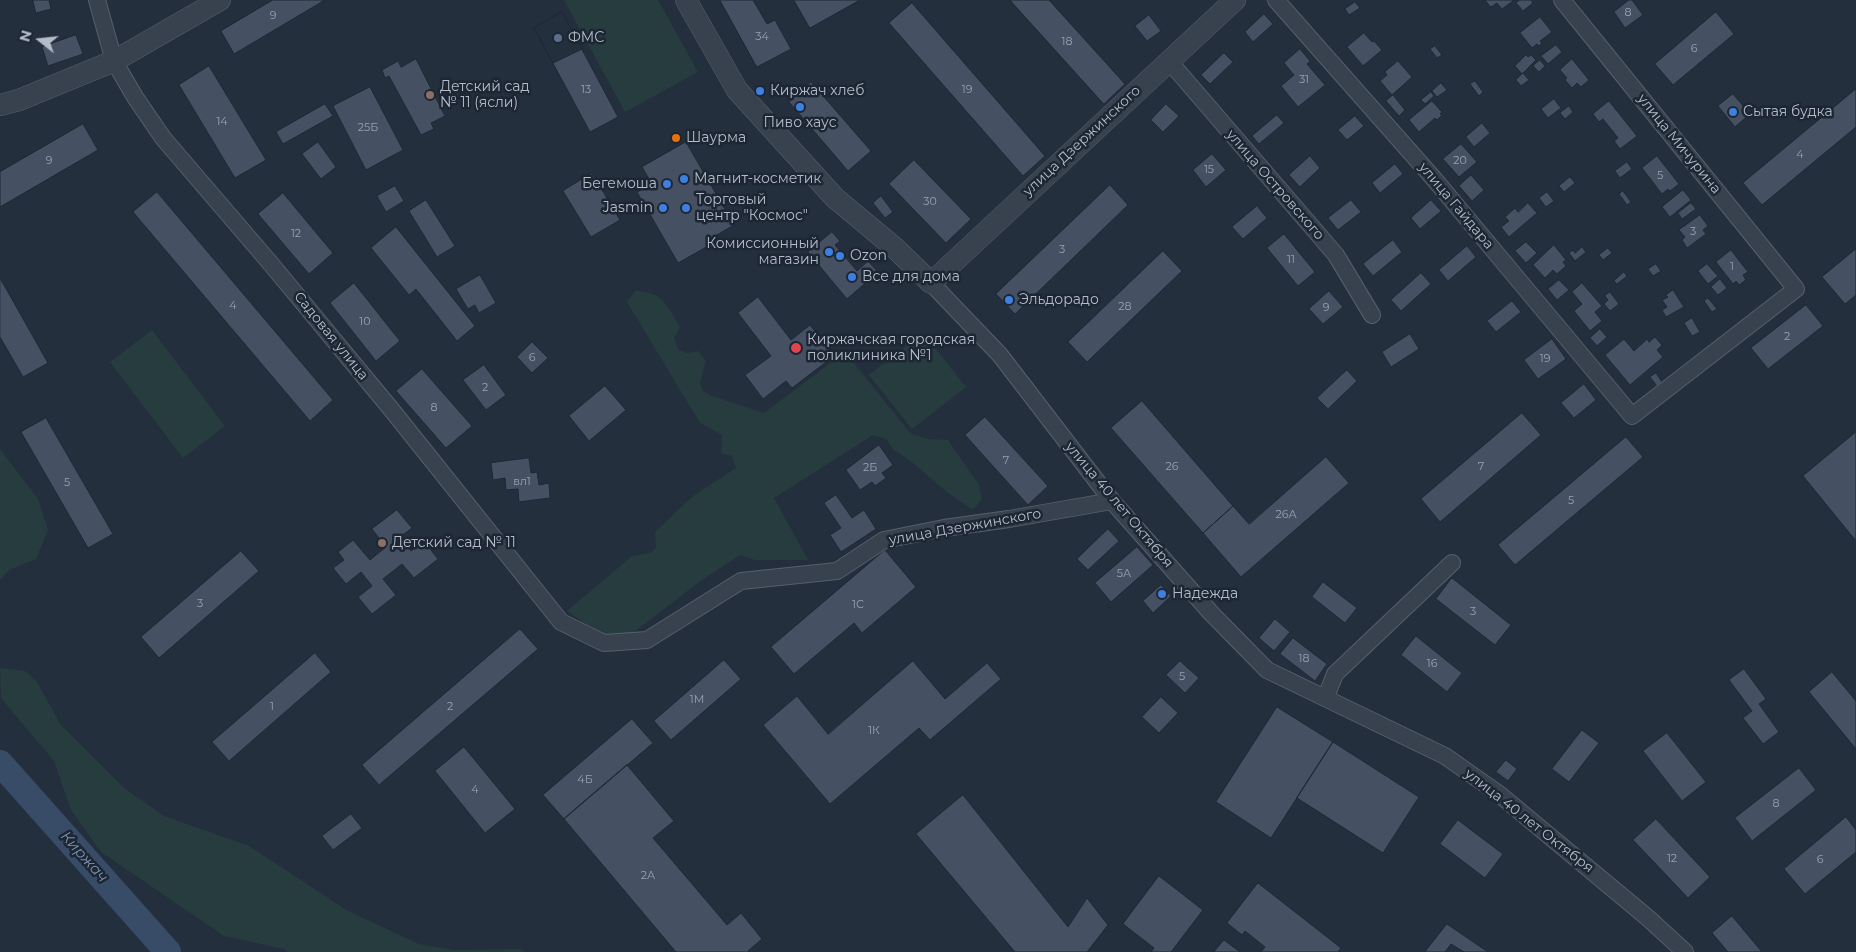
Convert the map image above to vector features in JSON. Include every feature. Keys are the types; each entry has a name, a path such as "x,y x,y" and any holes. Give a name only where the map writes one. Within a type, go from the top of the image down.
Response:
{"street":[{"name":"Садовая улица","path":"97,0 114,61 135,97 164,138 391,409 561,622 604,643"},
{"path":"0,105 19,100 114,61 220,0"},
{"name":"улица 40 лет Октября","path":"686,0 737,90 835,198 895,248 1000,355 1112,501 1211,613 1267,670 1444,756 1499,794 1648,918 1685,952"},
{"name":"улица Дзержинского","path":"930,283 1234,0"},
{"name":"улица Гайдара","path":"1276,0 1435,180 1632,416 1796,289"},
{"name":"улица Мичурина","path":"1562,0 1796,289"},
{"name":"улица Островского","path":"1169,61 1336,255 1372,315"},
{"name":"улица Дзержинского","path":"604,643 647,640 741,581 837,571 884,540 944,528 1112,501"},
{"path":"1326,697 1334,674 1452,563"}],"green space":[{"path":"564,0 658,0 698,72 625,112"},
{"path":"635,291 652,294 663,301 680,327 674,338 678,349 687,353 698,351 706,361 700,383 703,391 712,396 764,413 845,352 911,434 929,439 948,440 979,485 982,499 973,510 948,493 913,463 893,449 886,439 873,435 774,498 808,560 755,560 740,555 699,582 628,637 601,635 567,611 632,556 650,553 656,548 655,532 693,496 736,468 732,456 721,453 722,435 700,423 627,302"},
{"path":"152,330 225,426 183,458 110,362"},
{"path":"923,333 966,387 912,429 869,375"},
{"path":"0,449 38,499 48,530 36,559 9,570 0,580"},
{"path":"0,668 25,671 37,682 61,725 124,788 164,816 249,846 348,911 419,944 454,950 520,949 525,952 288,952 284,949 224,936 101,852 71,810 54,761 1,698"}],"building":[{"path":"33,0 49,0 51,9 36,13"},
{"path":"273,0 325,0 234,54 221,31"},
{"path":"720,0 753,0 767,24 775,20 791,49 757,67"},
{"path":"794,0 860,0 810,28"},
{"path":"1010,0 1049,0 1125,84 1104,104"},
{"path":"1485,0 1513,1 1502,9 1497,3 1491,7"},
{"path":"1520,0 1531,0 1533,3 1523,11 1516,3"},
{"path":"1629,0 1632,0 1643,15 1625,28 1614,12"},
{"path":"1355,2 1360,8 1349,15 1345,9"},
{"path":"912,3 1045,156 1023,176 889,23"},
{"path":"562,12 618,117 590,132 534,28"},
{"name":"ФМС","path":"562,12 582,49 553,63 534,28"},
{"path":"1716,12 1734,34 1673,85 1655,64"},
{"path":"1264,14 1273,24 1253,42 1245,32"},
{"path":"1149,15 1161,31 1147,41 1135,26"},
{"path":"1540,17 1552,32 1540,41 1542,43 1539,46 1537,44 1532,48 1520,33"},
{"path":"1364,33 1382,50 1363,66 1347,47"},
{"path":"76,35 83,54 48,66 42,47"},
{"path":"1556,45 1562,52 1548,64 1541,56"},
{"path":"1435,46 1442,55 1437,58 1430,49"},
{"path":"1300,49 1310,61 1307,64 1325,85 1298,107 1281,86 1294,75 1284,63"},
{"path":"1224,53 1233,62 1210,84 1201,75"},
{"path":"1526,55 1528,57 1531,55 1536,60 1522,74 1515,66"},
{"path":"416,59 445,116 431,123 434,129 421,135 389,76 385,78 382,70 398,61 401,67"},
{"path":"1572,59 1589,80 1581,87 1577,83 1572,88 1560,70"},
{"path":"1540,60 1545,66 1539,72 1533,66"},
{"path":"1398,61 1412,77 1392,95 1380,81 1387,75 1385,72"},
{"path":"209,66 266,160 235,178 179,85"},
{"path":"1523,73 1529,80 1521,86 1516,80"},
{"path":"1475,81 1483,92 1479,96 1470,84"},
{"path":"811,82 871,151 848,171 789,102"},
{"path":"1441,83 1447,90 1437,97 1432,91"},
{"path":"370,87 403,150 366,170 333,106"},
{"path":"1856,89 1856,127 1762,205 1743,183"},
{"path":"1431,92 1434,96 1425,104 1421,100"},
{"path":"1733,94 1750,114 1735,127 1718,106"},
{"path":"1393,95 1405,110 1399,116 1386,101"},
{"path":"1554,99 1561,108 1548,118 1541,109"},
{"path":"1432,101 1442,112 1440,114 1442,115 1437,120 1435,118 1419,132 1409,120"},
{"path":"1609,101 1637,136 1620,149 1614,141 1618,138 1603,119 1599,122 1593,114"},
{"path":"325,104 333,116 283,144 276,132"},
{"path":"1166,104 1179,116 1163,132 1151,120"},
{"path":"1569,106 1573,112 1565,119 1560,113"},
{"path":"1277,115 1284,123 1259,144 1252,136"},
{"path":"1355,116 1364,126 1347,140 1338,130"},
{"path":"1482,123 1490,133 1474,147 1466,137"},
{"path":"83,124 98,150 0,207 0,172"},
{"path":"318,142 336,167 321,179 302,154"},
{"name":"Торговый центр \"Космос\"","path":"686,142 734,225 715,236 717,241 678,263 637,192 652,184 642,167"},
{"path":"1461,144 1477,162 1459,177 1443,159"},
{"path":"1212,154 1226,170 1206,187 1193,170"},
{"path":"1310,156 1320,168 1300,187 1289,175"},
{"path":"1657,156 1679,184 1662,194 1642,168"},
{"path":"914,160 971,219 946,243 889,184"},
{"path":"1627,162 1632,169 1620,178 1615,171"},
{"path":"1395,164 1403,174 1380,193 1372,183"},
{"path":"592,173 620,220 591,237 563,191"},
{"path":"1471,175 1484,190 1472,201 1459,186"},
{"path":"1570,177 1575,183 1564,192 1559,186"},
{"path":"1110,185 1128,205 1015,314 996,294"},
{"path":"395,186 404,201 386,212 377,196"},
{"path":"1683,190 1691,200 1670,217 1662,207"},
{"path":"1623,191 1631,202 1627,205 1619,194"},
{"path":"157,192 333,400 310,421 133,212"},
{"path":"1547,192 1554,201 1546,207 1539,198"},
{"path":"283,193 333,253 309,274 258,214"},
{"path":"881,196 893,212 885,218 873,203"},
{"path":"426,200 455,246 437,257 409,211"},
{"path":"1351,200 1361,212 1338,230 1328,218"},
{"path":"1431,200 1441,211 1420,229 1411,218"},
{"path":"1528,203 1537,213 1509,237 1501,227 1509,221 1505,217 1515,208 1518,212"},
{"path":"1691,203 1696,209 1682,219 1678,213"},
{"path":"1257,206 1267,218 1243,239 1232,227"},
{"path":"1700,215 1708,226 1703,230 1706,234 1687,248 1682,240 1685,237 1679,230"},
{"path":"396,227 475,326 457,341 416,289 409,295 371,248"},
{"path":"832,232 840,241 835,245 857,271 868,261 878,272 847,299 808,252"},
{"path":"1284,234 1315,272 1298,286 1267,248"},
{"path":"1393,240 1402,252 1373,276 1363,264"},
{"path":"1526,242 1537,253 1526,263 1515,251"},
{"path":"1554,245 1566,260 1563,262 1566,266 1557,274 1553,270 1545,278 1533,265"},
{"path":"1467,246 1476,257 1448,281 1439,270"},
{"path":"1582,247 1586,252 1575,261 1569,253 1573,250 1575,253"},
{"path":"1608,248 1612,253 1603,260 1599,255"},
{"path":"1856,249 1856,295 1845,304 1822,277"},
{"path":"1731,250 1748,272 1743,275 1746,280 1739,285 1736,281 1733,284 1716,262"},
{"path":"1163,251 1182,271 1087,362 1068,342"},
{"path":"1656,264 1661,271 1653,276 1648,269"},
{"path":"1707,264 1718,276 1708,284 1698,271"},
{"path":"1624,272 1627,276 1617,284 1614,281"},
{"path":"1421,273 1431,284 1401,311 1391,300"},
{"path":"480,275 496,303 479,313 475,305 468,309 456,289"},
{"path":"0,278 48,363 23,377 0,337"},
{"path":"1720,279 1727,288 1718,295 1711,287"},
{"path":"1559,280 1569,290 1557,300 1548,289"},
{"path":"354,283 400,341 376,361 330,303"},
{"path":"1582,283 1602,306 1595,312 1602,321 1590,331 1574,311 1582,304 1572,292"},
{"path":"1673,290 1684,307 1666,317 1662,310 1667,307 1662,300 1668,297 1666,295"},
{"path":"1329,291 1343,307 1323,324 1309,309"},
{"path":"1610,292 1619,304 1610,311 1604,304 1608,300 1605,296"},
{"name":"Киржачская городская поликлиника №1","path":"758,297 791,340 810,325 834,356 792,388 786,381 763,399 745,375 771,356 738,313"},
{"path":"1708,298 1717,309 1712,312 1704,301"},
{"path":"1512,301 1521,312 1496,332 1487,321"},
{"path":"1806,305 1823,326 1768,369 1751,348"},
{"path":"1692,318 1700,332 1692,336 1684,323"},
{"path":"1600,329 1607,337 1597,346 1590,338"},
{"path":"1410,334 1419,349 1391,367 1382,352"},
{"path":"1655,337 1662,345 1657,350 1663,357 1630,385 1605,355 1624,339 1634,351 1647,339 1649,342"},
{"path":"1552,339 1566,359 1538,379 1524,360"},
{"path":"532,342 548,358 532,373 517,357"},
{"path":"484,365 506,395 486,410 463,380"},
{"path":"422,369 472,426 446,448 396,391"},
{"path":"1347,370 1357,381 1328,409 1317,398"},
{"path":"1656,373 1662,382 1657,386 1650,377"},
{"path":"1584,384 1596,400 1574,418 1561,403"},
{"path":"605,386 626,410 589,441 569,416"},
{"path":"1142,401 1233,506 1203,533 1111,428"},
{"path":"1522,413 1541,435 1440,522 1421,499"},
{"path":"985,417 1048,486 1028,505 965,435"},
{"path":"46,418 113,534 88,548 21,432"},
{"path":"1856,432 1856,541 1803,476"},
{"path":"1626,437 1643,457 1515,565 1498,545"},
{"path":"879,445 893,465 882,473 886,478 875,486 872,482 860,490 846,470"},
{"path":"1326,457 1349,483 1241,577 1203,533 1233,506 1249,524"},
{"path":"529,458 531,473 537,472 539,485 549,483 550,498 519,502 518,489 506,490 505,478 493,480 491,463"},
{"path":"836,495 852,518 864,510 876,529 841,552 830,535 841,528 824,503"},
{"path":"397,510 412,528 400,537 411,551 424,541 438,559 414,578 402,564 383,579 396,595 372,614 358,597 372,586 361,572 346,584 333,568 344,560 338,552 353,540 370,560 386,547 372,529"},
{"path":"1108,529 1119,541 1088,570 1077,559"},
{"path":"1137,547 1153,565 1111,602 1095,583"},
{"path":"885,550 916,587 862,633 854,623 794,674 771,647"},
{"path":"241,551 259,571 159,658 141,637"},
{"path":"1452,578 1511,625 1495,645 1436,599"},
{"path":"1323,582 1357,608 1345,623 1312,597"},
{"path":"1161,585 1171,596 1153,613 1143,601"},
{"path":"1275,619 1290,632 1274,651 1259,638"},
{"path":"520,629 538,649 379,785 362,765"},
{"path":"1416,636 1462,673 1447,692 1401,655"},
{"path":"1293,638 1327,664 1315,681 1280,654"},
{"path":"315,653 331,672 229,761 212,742"},
{"path":"724,660 741,679 671,740 654,721"},
{"path":"913,661 945,699 987,663 1001,679 930,740 919,728 830,804 763,725 797,696 828,734"},
{"path":"1180,661 1199,678 1185,693 1166,675"},
{"path":"1744,669 1766,699 1759,704 1779,732 1763,744 1743,718 1752,711 1729,680"},
{"path":"1832,672 1856,701 1856,749 1809,692"},
{"path":"1161,697 1178,713 1159,733 1142,717"},
{"path":"1277,707 1333,742 1271,838 1216,802"},
{"path":"632,719 653,743 564,819 543,795"},
{"path":"1582,730 1599,743 1569,782 1552,769"},
{"path":"1667,733 1706,782 1682,801 1643,751"},
{"path":"1333,742 1419,797 1383,853 1297,798"},
{"path":"464,747 515,809 485,833 435,771"},
{"path":"1506,760 1517,769 1508,781 1496,772"},
{"path":"627,765 674,821 653,838 727,925 741,913 762,939 749,952 676,952 564,819"},
{"path":"1799,768 1816,790 1752,841 1735,818"},
{"path":"963,795 1068,927 1087,898 1108,925 1087,952 1015,952 916,834"},
{"path":"351,814 362,828 333,850 322,836"},
{"path":"1846,817 1856,830 1856,852 1805,894 1784,869"},
{"path":"1656,819 1710,877 1688,898 1633,840"},
{"path":"1458,820 1503,854 1485,878 1440,844"},
{"path":"1159,876 1203,910 1171,952 1151,952 1154,948 1123,924"},
{"path":"1258,883 1341,948 1338,952 1261,952 1265,947 1245,931 1242,935 1227,923"},
{"path":"1732,916 1762,952 1728,952 1712,933"},
{"path":"1447,924 1488,952 1464,952 1451,944 1445,952 1425,952"},
{"path":"1224,940 1240,952 1214,952"}],"waterway":[{"name":"Киржач","path":"0,763 168,952"}],"place":[{"name":"ФМС","path":"558,38"},
{"name":"Киржач хлеб","path":"760,91"},
{"name":"Детский сад № 11 (ясли)","path":"430,95"},
{"name":"Пиво хаус","path":"800,107"},
{"name":"Сытая будка","path":"1733,112"},
{"name":"Шаурма","path":"676,138"},
{"name":"Магнит-косметик","path":"684,179"},
{"name":"Бегемоша","path":"667,184"},
{"name":"Jasmin","path":"663,208"},
{"name":"Торговый центр \"Космос\"","path":"686,208"},
{"name":"Комиссионный магазин","path":"829,252"},
{"name":"Ozon","path":"840,256"},
{"name":"Все для дома","path":"852,277"},
{"name":"Эльдорадо","path":"1009,300"},
{"name":"Киржачская городская поликлиника №1","path":"796,348"},
{"name":"Детский сад № 11","path":"382,543"},
{"name":"Надежда","path":"1162,594"}]}
